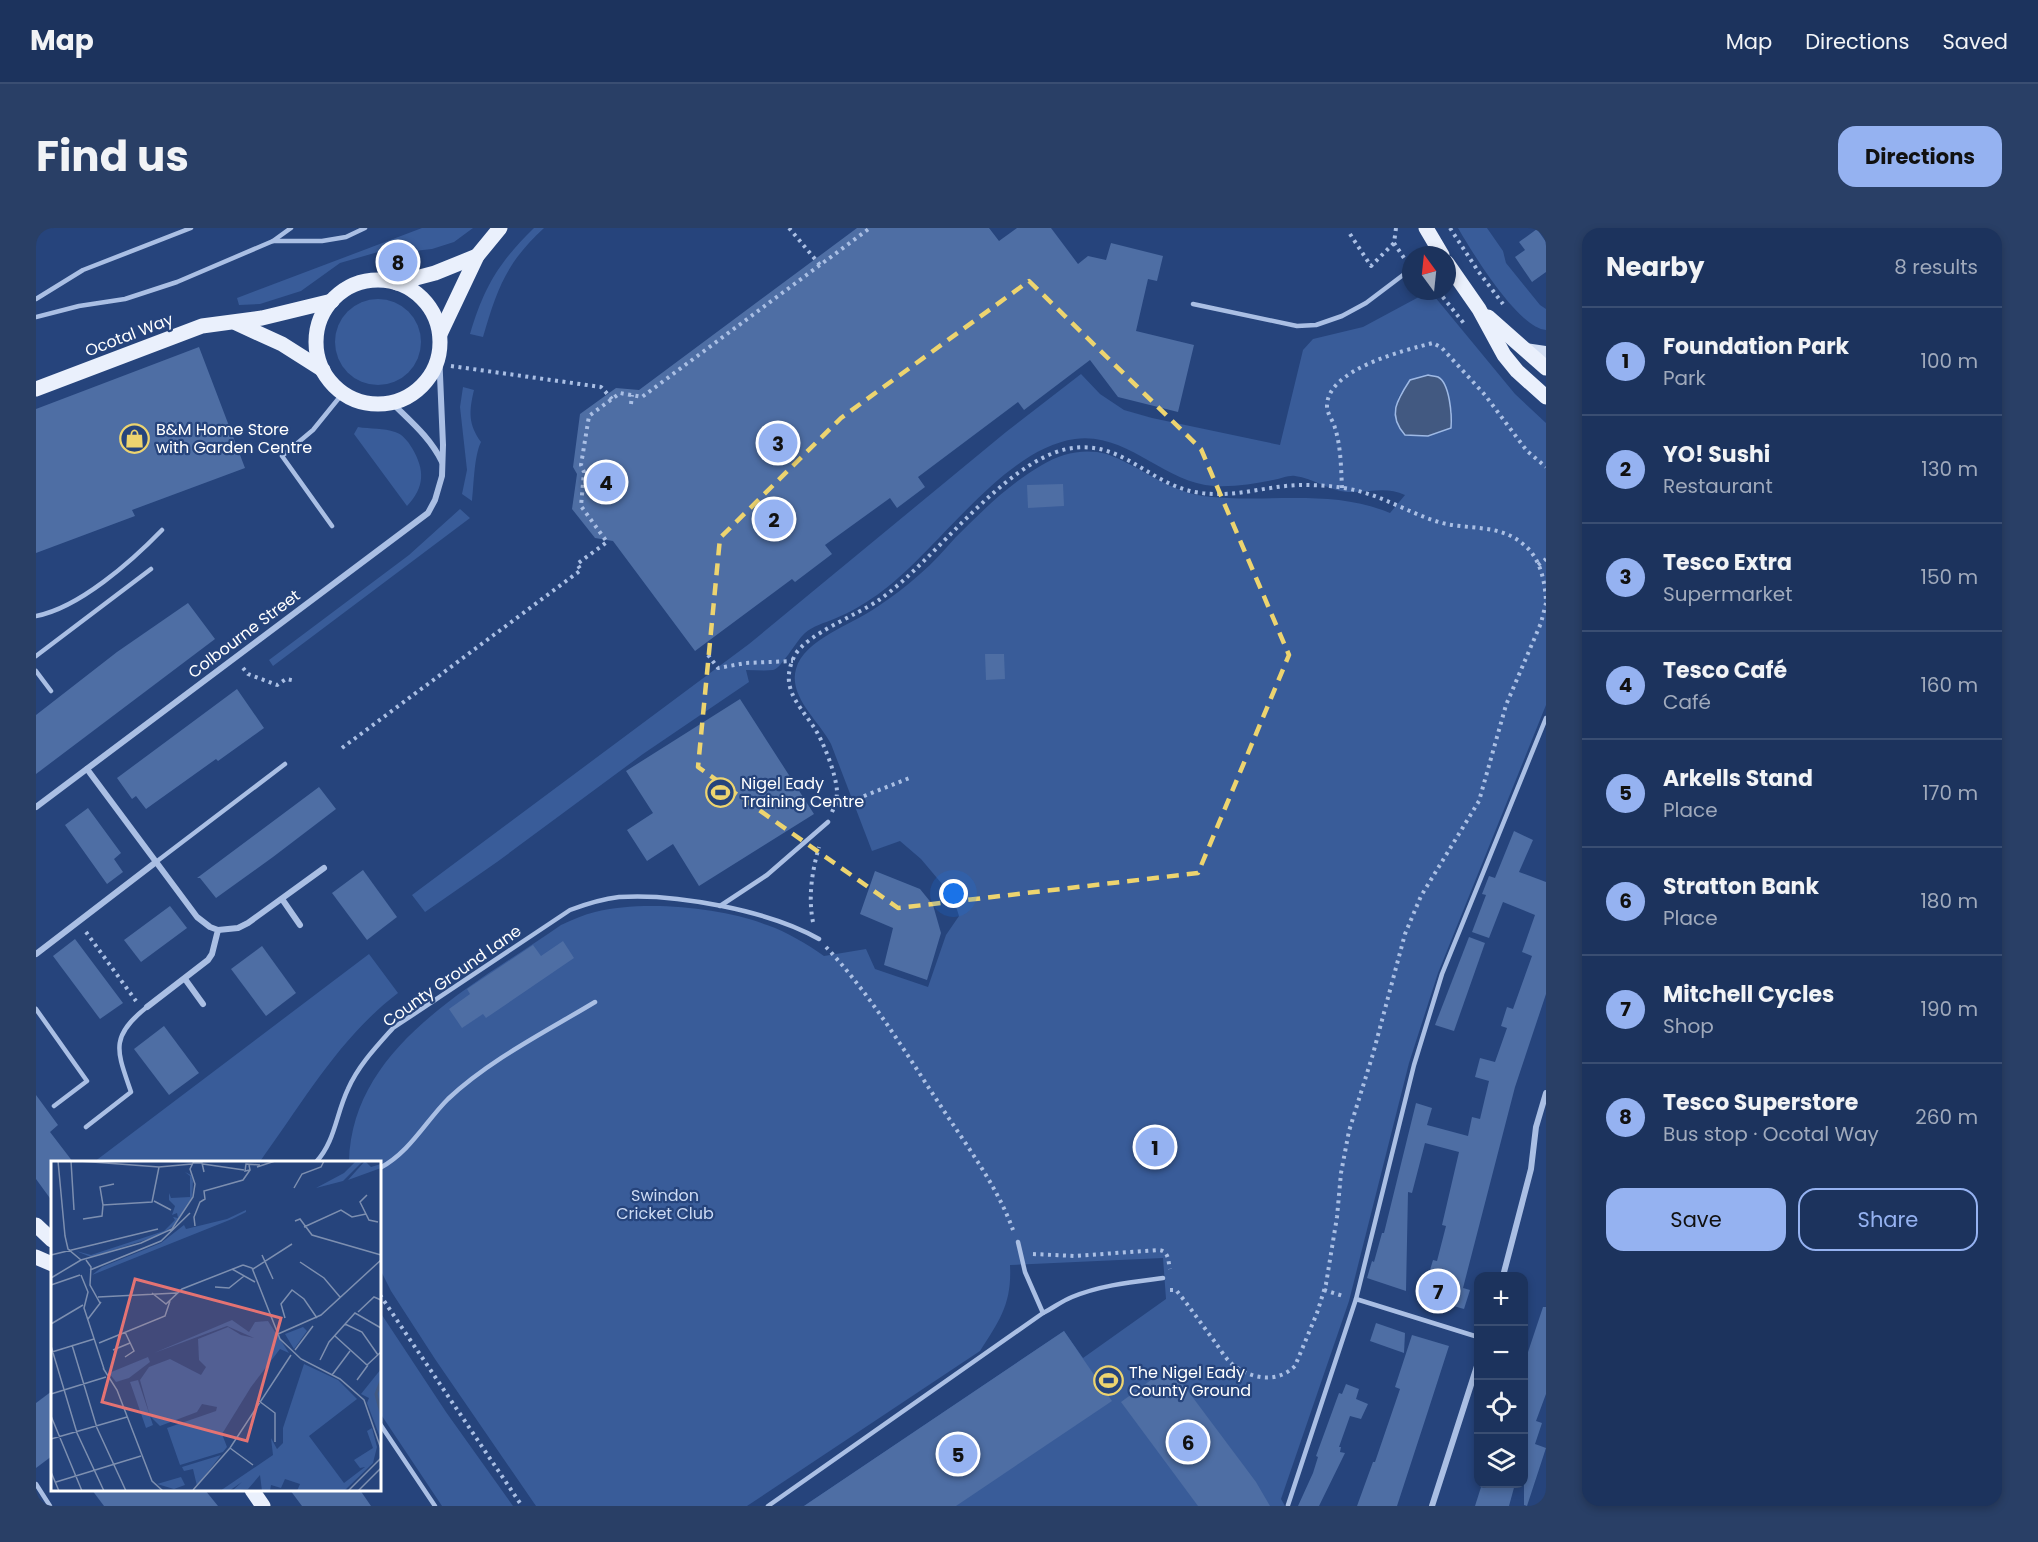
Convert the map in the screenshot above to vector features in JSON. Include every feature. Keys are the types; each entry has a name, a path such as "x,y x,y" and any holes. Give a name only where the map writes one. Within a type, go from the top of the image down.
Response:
{"main road":[{"path":"440,334 477,256 500,228"},
{"path":"1426,228 1435,246"},
{"path":"397,283 435,273 477,256"},
{"path":"1456,278 1479,309 1509,362 1546,396"},
{"path":"383,280 397,283 414,291 428,305 437,322 440,334 440,358 423,385 408,396 391,402 366,402 343,393 323,370 317,352 316,334 321,316 332,301 348,287 362,282 383,280"},
{"name":"Ocotal Way","path":"36,389 202,326 236,323 297,311 332,301"},
{"path":"1479,309 1546,368"},
{"name":"Ocotal Way","path":"236,323 282,344 323,370"},
{"path":"36,1226 51,1239"},
{"path":"36,1257 51,1263"},
{"path":"253,1491 263,1506"}],"street":[{"path":"1524,349 1546,352"},
{"name":"Colbourne Street","path":"36,807 428,513 440,486 443,465 440,358"},
{"path":"391,402 422,432 443,465"},
{"path":"87,769 197,917 210,927 218,930 238,928 324,868"},
{"path":"36,954 156,862"},
{"path":"282,899 300,925"},
{"path":"145,1009 202,966 212,954 218,930"},
{"path":"185,979 203,1004"},
{"path":"1504,1272 1531,1169 1538,1118 1546,1093"},
{"path":"1432,1506 1474,1378"}],"lane":[{"path":"36,299 83,270 191,228"},
{"path":"36,317 79,306 124,299 177,282 273,241 291,228"},
{"path":"273,241 322,241 346,237 365,228"},
{"path":"1193,304 1298,326 1316,325 1342,316 1366,303 1402,276"},
{"path":"332,526 282,456 313,430 343,393"},
{"path":"36,616 58,610 77,599 138,555 162,530"},
{"path":"36,656 151,569"},
{"path":"36,671 51,691"},
{"path":"1288,1505 1356,1299 1411,1075 1442,975 1546,718"},
{"path":"156,862 285,764"},
{"path":"720,906 767,874 828,822"},
{"name":"County Ground Lane","path":"318,1161 328,1146 348,1087 373,1050 393,1028 570,910 588,903 617,897 666,898 720,906 790,924 819,939"},
{"path":"381,1167 404,1150 448,1100 475,1077 595,1002"},
{"path":"36,1009 87,1081 54,1106"},
{"path":"86,1127 131,1092 121,1063 119,1046 121,1034 130,1021 145,1009"},
{"path":"1018,1242 1028,1279 1043,1313"},
{"path":"768,1506 1043,1313 1069,1298 1094,1290 1163,1278"},
{"path":"1356,1299 1474,1335"},
{"path":"381,1425 435,1506"},
{"path":"36,1484 50,1506"}],"path":[{"path":"789,228 820,265"},
{"path":"342,748 581,570 577,564 607,542 581,506 584,472 581,465 589,416 620,393 642,397 870,228"},
{"path":"1350,234 1371,267 1394,243 1396,228"},
{"path":"1450,228 1504,305"},
{"path":"1394,243 1402,255"},
{"path":"1342,488 1335,427 1329,416 1327,405 1333,388 1344,377 1364,366 1433,343 1442,348 1485,395 1527,452 1546,467"},
{"path":"440,358 601,387 612,399"},
{"path":"631,404 632,395"},
{"path":"1018,1242 1000,1200 956,1129 855,980 819,939 812,919 811,881 817,853 835,804 837,791 820,739 814,727 798,707 790,687 790,668 802,646 878,601 899,585 1005,484 1037,461 1057,452 1077,447 1106,449 1120,454 1162,478 1193,492 1227,494 1301,485 1342,488 1373,495 1445,524 1500,532 1513,537 1527,547 1538,566 1544,583 1546,602 1541,623 1506,705 1479,801 1421,896 1405,934 1373,1054 1348,1131 1336,1228 1324,1290 1295,1366 1291,1371 1271,1378 1251,1376 1230,1362 1176,1290 1172,1279"},
{"path":"1538,566 1546,559"},
{"path":"708,655 718,668 746,663 793,661"},
{"path":"236,658 248,674 277,685 286,679 296,681"},
{"path":"835,804 854,800 912,777"},
{"path":"78,922 145,1009"},
{"path":"1021,1255 1042,1253 1074,1256 1159,1250 1168,1255 1171,1273"},
{"path":"1163,1278 1164,1290 1176,1290"},
{"path":"1324,1290 1356,1299"},
{"path":"381,1296 522,1506"}],"highlighted area":[{"path":"1029,281 1201,449 1289,655 1198,873 898,908 698,767 720,538 841,418"}],"green space":[{"path":"422,228 473,228 454,242 432,249 378,252 340,263 301,291 260,304 239,305 237,298"},
{"path":"534,228 544,228 512,265 498,291 483,337 470,334 481,302 494,276 511,252"},
{"path":"1458,228 1487,228 1503,251 1506,263 1540,305 1546,309 1546,330 1522,317 1497,287"},
{"path":"370,299 386,299 409,311 418,325 421,342 418,359 409,373 386,385 370,385 354,378 342,366 335,350 335,334 342,318 354,306"},
{"name":"Swindon Cricket Club","path":"1413,300 1437,300 1515,394 1546,423 1546,705 1438,973 1409,1063 1349,1301 1281,1499 1285,1506 804,1506 1064,1331 1083,1358 1166,1299 1163,1258 1010,1265 1007,1301 980,1351 747,1506 536,1506 435,1359 391,1291 381,1271 381,1161 349,1161 355,1120 371,1084 395,1051 424,1022 457,995 561,925 591,913 615,908 682,907 748,919 789,935 824,956 866,949 875,969 928,987 946,935 959,916 953,897 921,859 900,841 872,851 831,744 801,699 795,679 796,669 801,658 809,649 830,634 867,614 905,587 996,499 1042,465 1057,457 1073,453 1098,452 1119,459 1166,484 1203,496 1344,501 1367,505 1390,513 1405,495 1384,490 1341,491 1293,476 1244,485 1214,486 1196,483 1178,476 1112,443 1094,439 1075,439 1048,447 1022,462 996,482 900,577 877,595 840,617 805,633 776,668 746,670 749,682 643,754 425,912 412,895 749,644 1006,432 1081,374 1100,394 1124,410 1280,445 1303,350 1313,339 1363,327","holes":["1411,380 1445,385 1452,413 1395,413 1399,396"]},
{"path":"463,387 474,390 471,417 481,442 476,462 472,501 462,494 467,470 460,407"},
{"path":"358,427 395,432 407,440 419,464 421,478 417,492 407,506 354,434"},
{"path":"460,509 470,518 273,666 269,660 409,555"},
{"path":"369,954 398,993 377,1010 340,1050 261,1160 95,1161"},
{"path":"381,1314 446,1412 513,1506 442,1506 381,1414"}],"shaded area":[{"path":"1428,375 1438,377 1445,386 1448,393 1451,428 1428,436 1405,435 1396,421 1398,401 1410,380"}],"building":[{"path":"857,228 989,228 999,241 1017,228 1051,228 1078,264 1088,256 1106,260 1111,243 1163,256 1157,281 1148,279 1136,331 1194,345 1178,412 1118,397 1090,360 1024,410 1018,402 918,477 925,487 897,508 890,498 825,545 832,554 795,582 792,579 695,651 613,541 595,538 572,509 577,474 573,467 580,414 616,388 639,390"},
{"path":"1537,229 1546,242 1546,272 1532,282 1515,257 1525,250 1519,242"},
{"name":"B&M Home Store with Garden Centre","path":"199,347 245,468 132,510 135,516 36,553 36,409"},
{"path":"1063,484 1064,506 1028,508 1027,485"},
{"path":"188,603 215,639 36,774 36,715 117,652"},
{"path":"985,654 1004,654 1005,679 986,680"},
{"path":"237,689 264,728 146,809 136,796 132,799 117,778"},
{"name":"Nigel Eady Training Centre","path":"740,699 814,814 699,886 673,844 647,861 627,830 653,813 626,771"},
{"path":"319,787 336,809 273,857 216,898 200,878 197,878"},
{"path":"88,808 121,853 114,859 123,872 107,884 65,825"},
{"path":"1514,831 1533,840 1519,872 1546,882 1546,994 1515,1087 1463,1288 1470,1290 1464,1309 1422,1297 1433,1260 1437,1261 1446,1226 1442,1225 1459,1152 1425,1143 1412,1193 1408,1192 1406,1291 1367,1278 1382,1233 1384,1233 1416,1103 1432,1108 1427,1125 1468,1136 1472,1117 1480,1119 1489,1081 1475,1077 1480,1058 1495,1062 1507,1028 1501,1026 1507,1007 1513,1009 1532,956 1522,952 1535,915 1503,902 1489,938 1472,932 1486,895 1482,894 1489,876 1495,878"},
{"path":"363,870 397,917 367,940 332,893"},
{"path":"875,871 920,889 933,905 941,933 927,980 884,965 893,928 860,914"},
{"path":"170,906 187,928 141,962 124,940"},
{"path":"1469,937 1485,943 1454,1031 1435,1025"},
{"path":"75,939 123,1003 100,1019 53,956"},
{"path":"563,941 574,958 486,1018 483,1014 462,1028 449,1009 470,994 467,989 533,945 541,956"},
{"path":"262,946 296,993 266,1016 231,969"},
{"path":"164,1026 199,1073 169,1095 134,1049"},
{"path":"36,1095 58,1125 50,1132 72,1161 51,1161 51,1200 36,1179"},
{"path":"1543,1307 1546,1307 1546,1394 1536,1421 1542,1423 1535,1444 1546,1448 1527,1506 1524,1505 1524,1488 1528,1488 1528,1352"},
{"path":"1376,1323 1405,1333 1404,1353 1370,1341"},
{"path":"1064,1331 1112,1401 956,1506 804,1506"},
{"path":"1412,1335 1449,1346 1397,1506 1357,1506 1400,1389 1395,1387"},
{"path":"1176,1375 1256,1482 1270,1506 1198,1506 1121,1402 1151,1380"},
{"path":"1346,1384 1359,1389 1356,1399 1368,1404 1361,1419 1350,1416 1339,1447 1341,1447 1340,1452 1345,1453 1319,1506 1298,1506 1313,1473 1318,1457 1316,1456 1339,1393 1342,1394"},
{"path":"51,1392 51,1457 36,1468 36,1403"},
{"path":"1481,1488 1514,1488 1509,1506 1475,1506"},
{"path":"93,1491 206,1491 218,1506 104,1506"},
{"path":"291,1491 361,1491 371,1506 302,1506"}],"place":[{"name":"Tesco Superstore","path":"398,262"},
{"name":"B&M Home Store with Garden Centre","path":"135,438"},
{"name":"Tesco Extra","path":"778,443"},
{"name":"Tesco Café","path":"606,482"},
{"name":"YO! Sushi","path":"774,519"},
{"name":"Nigel Eady Training Centre","path":"720,792"},
{"name":"Foundation Park","path":"1155,1147"},
{"name":"Mitchell Cycles","path":"1438,1291"},
{"name":"The Nigel Eady County Ground","path":"1108,1381"},
{"name":"Stratton Bank","path":"1188,1442"},
{"name":"Arkells Stand","path":"958,1454"}]}
